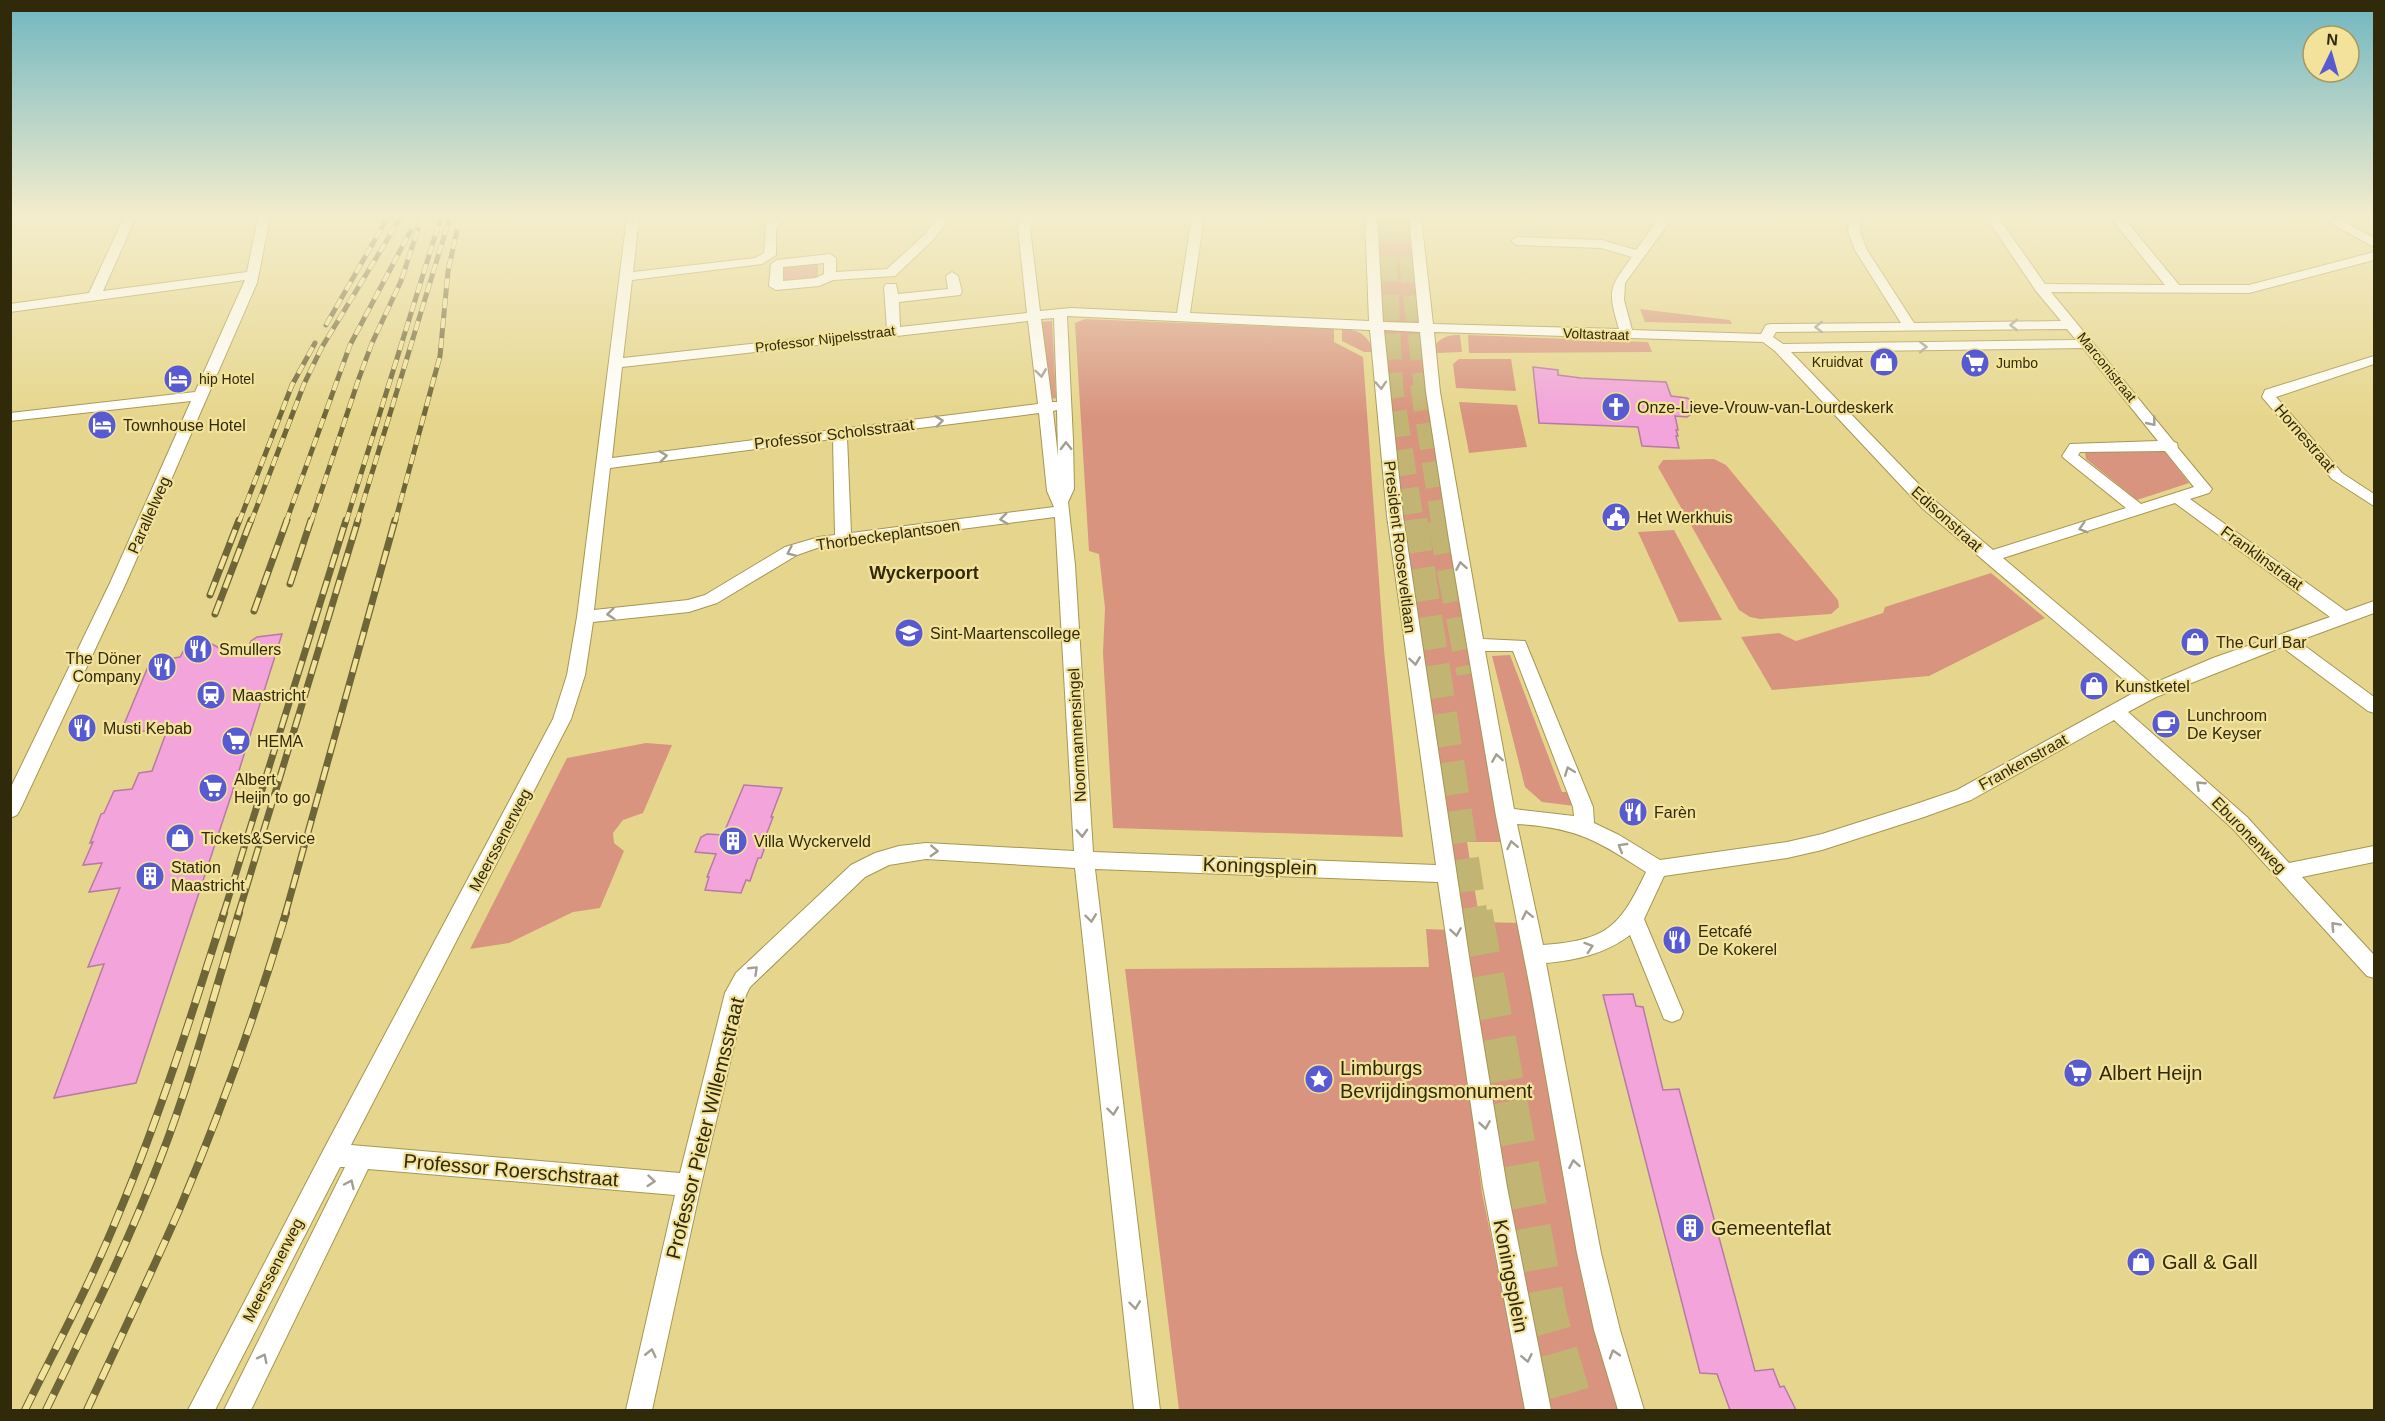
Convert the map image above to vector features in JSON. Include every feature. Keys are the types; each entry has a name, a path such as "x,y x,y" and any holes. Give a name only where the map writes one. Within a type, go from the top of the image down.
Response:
{"street":[{"path":"94,296 100,283"},
{"path":"10,308 190,283"},
{"name":"Parallelweg","path":"11,806 118,583 249,283"},
{"name":"Meerssenerweg","path":"201,1410 557,730 576,675 585,617 626,283"},
{"path":"891,283 894,331"},
{"path":"892,299 955,292 953,283"},
{"name":"Noormannensingel","path":"1030,283 1055,491 1062,507"},
{"path":"1183,317 1188,283"},
{"name":"President Rooseveltlaan","path":"1375,283 1387,443 1446,874"},
{"path":"1422,283 1442,446 1506,816 1535,955 1589,1253 1607,1330 1630,1410"},
{"path":"1621,283 1617,289 1617,300 1627,335"},
{"path":"1883,283 1910,326"},
{"name":"Marconistraat","path":"1989,557 2204,489 2172,446 2038,283"},
{"path":"2171,283 2175,288"},
{"path":"2041,288 2259,287 2273,283"},
{"name":"Professor Nijpelsstraat","path":"617,363 1060,312 1183,317"},
{"name":"Noormannensingel","path":"1060,312 1066,489 1062,507 1084,860"},
{"name":"Voltastraat","path":"1183,317 1627,335 1768,333 1910,326 2072,325"},
{"name":"Edisonstraat","path":"1768,333 1928,504 2150,692"},
{"path":"1780,348 2088,345"},
{"name":"Hornestraat","path":"2374,360 2270,393 2269,397 2337,476 2374,501"},
{"path":"10,417 202,396"},
{"name":"Professor Scholsstraat","path":"605,464 1064,405"},
{"path":"840,434 843,539"},
{"path":"2139,510 2070,456 2075,447 2172,446"},
{"name":"Franklinstraat","path":"2178,498 2345,618"},
{"name":"Thorbeckeplantsoen","path":"585,617 689,606 711,599 791,551 819,542 1062,507"},
{"name":"Frankenstraat","path":"1657,869 1787,850 1822,842 1964,795 2150,692 2219,663 2374,607"},
{"path":"2285,640 2374,706"},
{"path":"1475,645 1519,645 1583,807 1585,827"},
{"name":"Eburonenweg","path":"2115,711 2223,807 2374,969"},
{"path":"1506,816 1544,818 1585,827 1620,845 1657,869 1633,918 1615,936 1592,948 1535,955"},
{"name":"Professor Pieter Willemsstraat","path":"639,1410 689,1185 736,993 743,980 858,871 877,860 904,852 926,851 1084,860"},
{"path":"2286,872 2374,855"},
{"path":"1084,860 1148,1410"},
{"name":"Koningsplein","path":"1084,860 1446,874 1507,1257 1539,1410"},
{"path":"1633,918 1672,1012"},
{"name":"Professor Roerschstraat","path":"333,1155 689,1185"},
{"name":"Meerssenerweg","path":"237,1410 362,1157"}],"shaded area":[{"path":"1380,283 1420,283 1505,842 1467,842 1480,922 1522,923 1586,1276 1622,1410 1548,1410 1520,1298 1434,735 1394,455"},
{"path":"1640,309 1730,320 1732,324 1645,322"},
{"path":"1085,319 1334,329 1334,342 1363,357 1384,650 1403,837 1113,828 1103,653 1105,608 1099,554 1089,551 1075,323"},
{"path":"1052,321 1056,398 1049,399 1039,322"},
{"path":"1342,329 1362,335 1369,341 1374,352 1364,352 1342,341"},
{"path":"1460,335 1462,352 1436,353 1436,344 1441,339"},
{"path":"1468,335 1648,342 1652,352 1469,353"},
{"path":"1459,359 1511,359 1516,391 1456,388 1453,364"},
{"path":"1459,402 1517,405 1527,447 1469,453"},
{"path":"2164,451 2189,483 2137,500 2086,459 2085,452"},
{"path":"1714,459 1726,465 1838,600 1839,607 1831,614 1760,619 1750,617 1739,610 1658,467 1663,460"},
{"path":"1674,530 1722,620 1679,622 1638,532"},
{"path":"1991,573 2045,618 1929,676 1772,690 1741,637 1779,633 1796,641 1883,613 1885,607"},
{"path":"1510,655 1562,792 1570,792 1575,806 1542,802 1525,787 1492,656"},
{"path":"646,743 672,745 643,813 623,820 613,833 614,843 624,851 600,908 573,912 509,943 470,949 567,758"},
{"path":"1426,929 1449,930 1482,1193 1527,1410 1179,1410 1125,969 1429,967"}],"building":[{"name":"Onze-Lieve-Vrouw-van-Lourdeskerk","path":"1533,367 1558,370 1558,375 1581,378 1666,382 1671,396 1687,398 1702,407 1687,417 1675,416 1679,448 1642,446 1638,427 1539,423"},
{"name":"Station Maastricht","path":"282,634 136,1083 54,1098 104,964 88,967 120,888 89,892 102,863 83,865 101,814 104,813 114,791 132,789 139,773 152,771 168,728 120,734 150,662 180,657 190,646 210,643 225,651 248,648 251,641 257,637"},
{"name":"Villa Wyckerveld","path":"744,785 782,788 771,817 773,817 765,838 768,839 761,858 758,858 750,881 746,880 741,893 705,890 709,877 707,877 716,854 695,852 701,837 707,834 723,835"},
{"name":"Gemeenteflat","path":"1633,994 1636,1006 1643,1007 1663,1090 1679,1089 1755,1371 1773,1369 1780,1387 1784,1386 1796,1410 1730,1410 1717,1374 1700,1373 1603,995"}],"tunnel":[{"path":"1385,283 1390,387 1411,522"},
{"path":"1415,283 1429,405"},
{"path":"1423,384 1444,522"},
{"path":"1411,520 1471,915"},
{"path":"1444,520 1473,673"},
{"path":"1471,913 1546,1318 1573,1410"}],"railway":[{"path":"326,325 350,283"},
{"path":"251,522 304,384 322,347 361,283"},
{"path":"286,522 350,345 383,283"},
{"path":"311,522 372,343 400,283"},
{"path":"346,522 420,283"},
{"path":"357,522 430,283"},
{"path":"395,522 440,356 447,283"},
{"path":"239,522 292,385 315,343"},
{"path":"210,595 239,520"},
{"path":"215,614 251,520"},
{"path":"254,611 287,520"},
{"path":"290,584 311,520"},
{"path":"223,915 346,520"},
{"path":"238,915 358,520"},
{"path":"285,915 395,520"},
{"path":"25,1410 109,1238 134,1176 175,1064 224,913"},
{"path":"46,1410 121,1253 161,1157 193,1066 239,913"},
{"path":"87,1410 180,1208 210,1135 263,988 286,913"}],"place":[{"name":"Kruidvat","path":"1884,362"},
{"name":"Jumbo","path":"1975,363"},
{"name":"hip Hotel","path":"178,379"},
{"name":"Onze-Lieve-Vrouw-van-Lourdeskerk","path":"1616,407"},
{"name":"Townhouse Hotel","path":"102,425"},
{"name":"Het Werkhuis","path":"1616,517"},
{"name":"Sint-Maartenscollege","path":"909,633"},
{"name":"The Curl Bar","path":"2195,642"},
{"name":"Smullers","path":"198,649"},
{"name":"The Döner Company","path":"162,667"},
{"name":"Kunstketel","path":"2094,686"},
{"name":"Maastricht","path":"211,695"},
{"name":"Lunchroom De Keyser","path":"2166,724"},
{"name":"Musti Kebab","path":"82,728"},
{"name":"HEMA","path":"236,741"},
{"name":"Albert Heijn to go","path":"213,788"},
{"name":"Farèn","path":"1633,812"},
{"name":"Tickets&Service","path":"180,838"},
{"name":"Villa Wyckerveld","path":"733,841"},
{"name":"Station Maastricht","path":"150,876"},
{"name":"Eetcafé De Kokerel","path":"1677,940"},
{"name":"Albert Heijn","path":"2078,1073"},
{"name":"Limburgs Bevrijdingsmonument","path":"1319,1079"},
{"name":"Gemeenteflat","path":"1690,1228"},
{"name":"Gall & Gall","path":"2141,1262"}],"district":[{"name":"Wyckerpoort","path":"924,573"}]}
